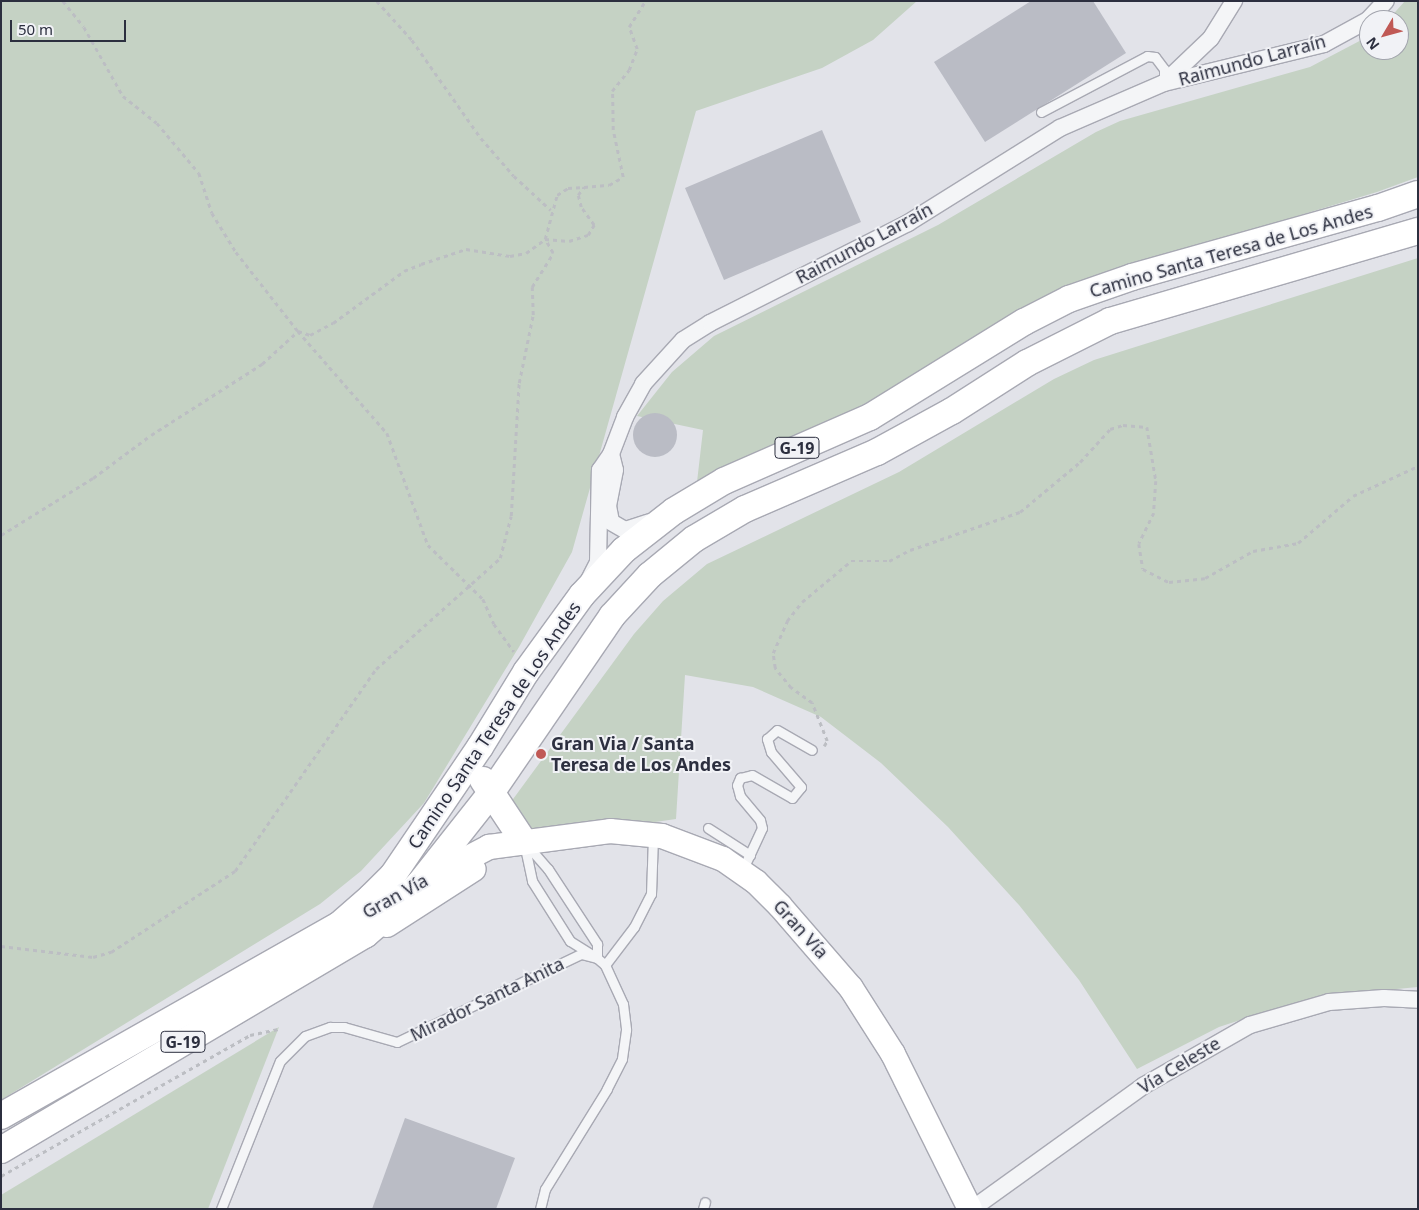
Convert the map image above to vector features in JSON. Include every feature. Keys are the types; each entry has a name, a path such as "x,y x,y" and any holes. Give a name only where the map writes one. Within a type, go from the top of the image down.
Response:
{"main road":[{"name":"Camino Santa Teresa de Los Andes","path":"339,925 393,875 480,747 526,672 582,595 624,550 674,511 724,480 870,417 1024,322 1069,299 1132,277 1378,208 1418,194"},
{"name":"Camino Santa Teresa de Los Andes","path":"365,935 420,883 491,793 595,638 630,595 671,557 719,523 877,452 952,411 1027,363 1110,321 1418,231"},
{"path":"540,720 565,657 580,635 626,582 628,563 624,550"},
{"path":"480,747 480,772 515,844"},
{"name":"Gran Vía","path":"339,925 388,904 420,883 489,847 610,831 653,834 746,863 804,931 873,1020 893,1054 971,1209"},
{"name":"Gran Vía","path":"365,935 428,900 515,844"},
{"name":"G-19","path":"1,1116 339,925"},
{"name":"G-19","path":"1,1150 365,935"}],"street":[{"name":"Raimundo Larraín","path":"1164,83 1210,38 1234,1"},
{"name":"Raimundo Larraín","path":"582,595 598,562 598,487 600,470 611,454 625,417 643,384 684,340 710,323 908,223 1060,128 1164,83 1324,44 1368,20 1386,1"},
{"name":"Raimundo Larraín","path":"611,454 614,470 607,522 624,550"},
{"path":"608,506 613,525 625,530 674,511"},
{"name":"Vía Celeste","path":"971,1209 1143,1086 1237,1031 1276,1016 1329,1002 1384,998 1418,1000"}],"lane":[{"path":"1041,112 1147,56 1155,57 1164,69 1164,83"},
{"path":"708,828 746,863 762,828 760,820 736,790 740,778 752,775 792,798 801,787 771,752 767,738 777,730 812,750"},
{"path":"605,965 634,927 651,894 653,834"},
{"path":"515,844 548,868 596,944 597,958"},
{"name":"Mirador Santa Anita","path":"515,844 532,881 570,941 605,965 623,1004 626,1030 622,1059 607,1089 545,1189 540,1209"},
{"name":"Mirador Santa Anita","path":"221,1209 280,1061 305,1036 330,1027 344,1027 396,1042 574,956 597,958"}],"path":[{"path":"63,1 84,26 123,96 157,123 199,174 212,214 236,252 298,331 387,433 428,545 483,599 494,624 515,654"},
{"path":"377,1 412,40 481,138 514,176 551,210"},
{"path":"1,946 93,957 111,952 235,871 376,669 500,558 511,516 519,382 533,315 532,287 553,253 546,239 551,210 557,195 568,188 608,185 623,177 613,130 612,91 629,70 637,50 630,27 645,1"},
{"path":"298,331 310,335 333,322 404,271 466,249 510,256 526,253 546,239 569,241 588,235 594,225 581,207 578,195 584,188"},
{"path":"1,535 93,478 151,435 262,364 298,331"},
{"path":"812,750 824,746 827,741 812,703 781,678 775,668 773,653 786,621 802,602 852,561 889,561 910,550 1020,512 1080,462 1110,430 1124,425 1148,428 1153,451 1154,513 1140,544 1144,569 1169,582 1205,578 1253,551 1298,543 1353,496 1418,466"},
{"path":"1,1176 250,1035 279,1029"}],"green space":[{"path":"1,1 917,1 873,40 822,68 696,111 572,552 519,647 424,803 361,871 320,904 1,1100"},
{"path":"1405,1 1418,1 1418,177 1377,192 1128,267 863,405 697,482 703,430 637,416 672,372 714,336 938,225 1096,132 1120,121 1310,67 1359,41 1359,60 1409,60 1409,10 1397,10"},
{"path":"1418,258 1418,987 1333,995 1280,1007 1219,1027 1137,1069 1079,980 1019,905 948,827 881,763 821,717 753,687 685,675 676,819 529,840 508,806 634,634 663,601 707,564 899,472 1054,379 1094,360"},
{"path":"279,1027 208,1209 1,1209 1,1195"}],"building":[{"path":"1031,1 1093,1 1126,53 985,142 934,62"},
{"path":"822,130 861,222 724,280 685,188"},
{"path":"655,413 667,417 673,423 677,435 673,447 667,453 655,457 643,453 637,447 633,435 637,423 643,417"},
{"path":"405,1118 515,1158 496,1209 372,1209"}],"place":[{"name":"Gran Via / Santa Teresa de Los Andes","path":"541,754"}]}
